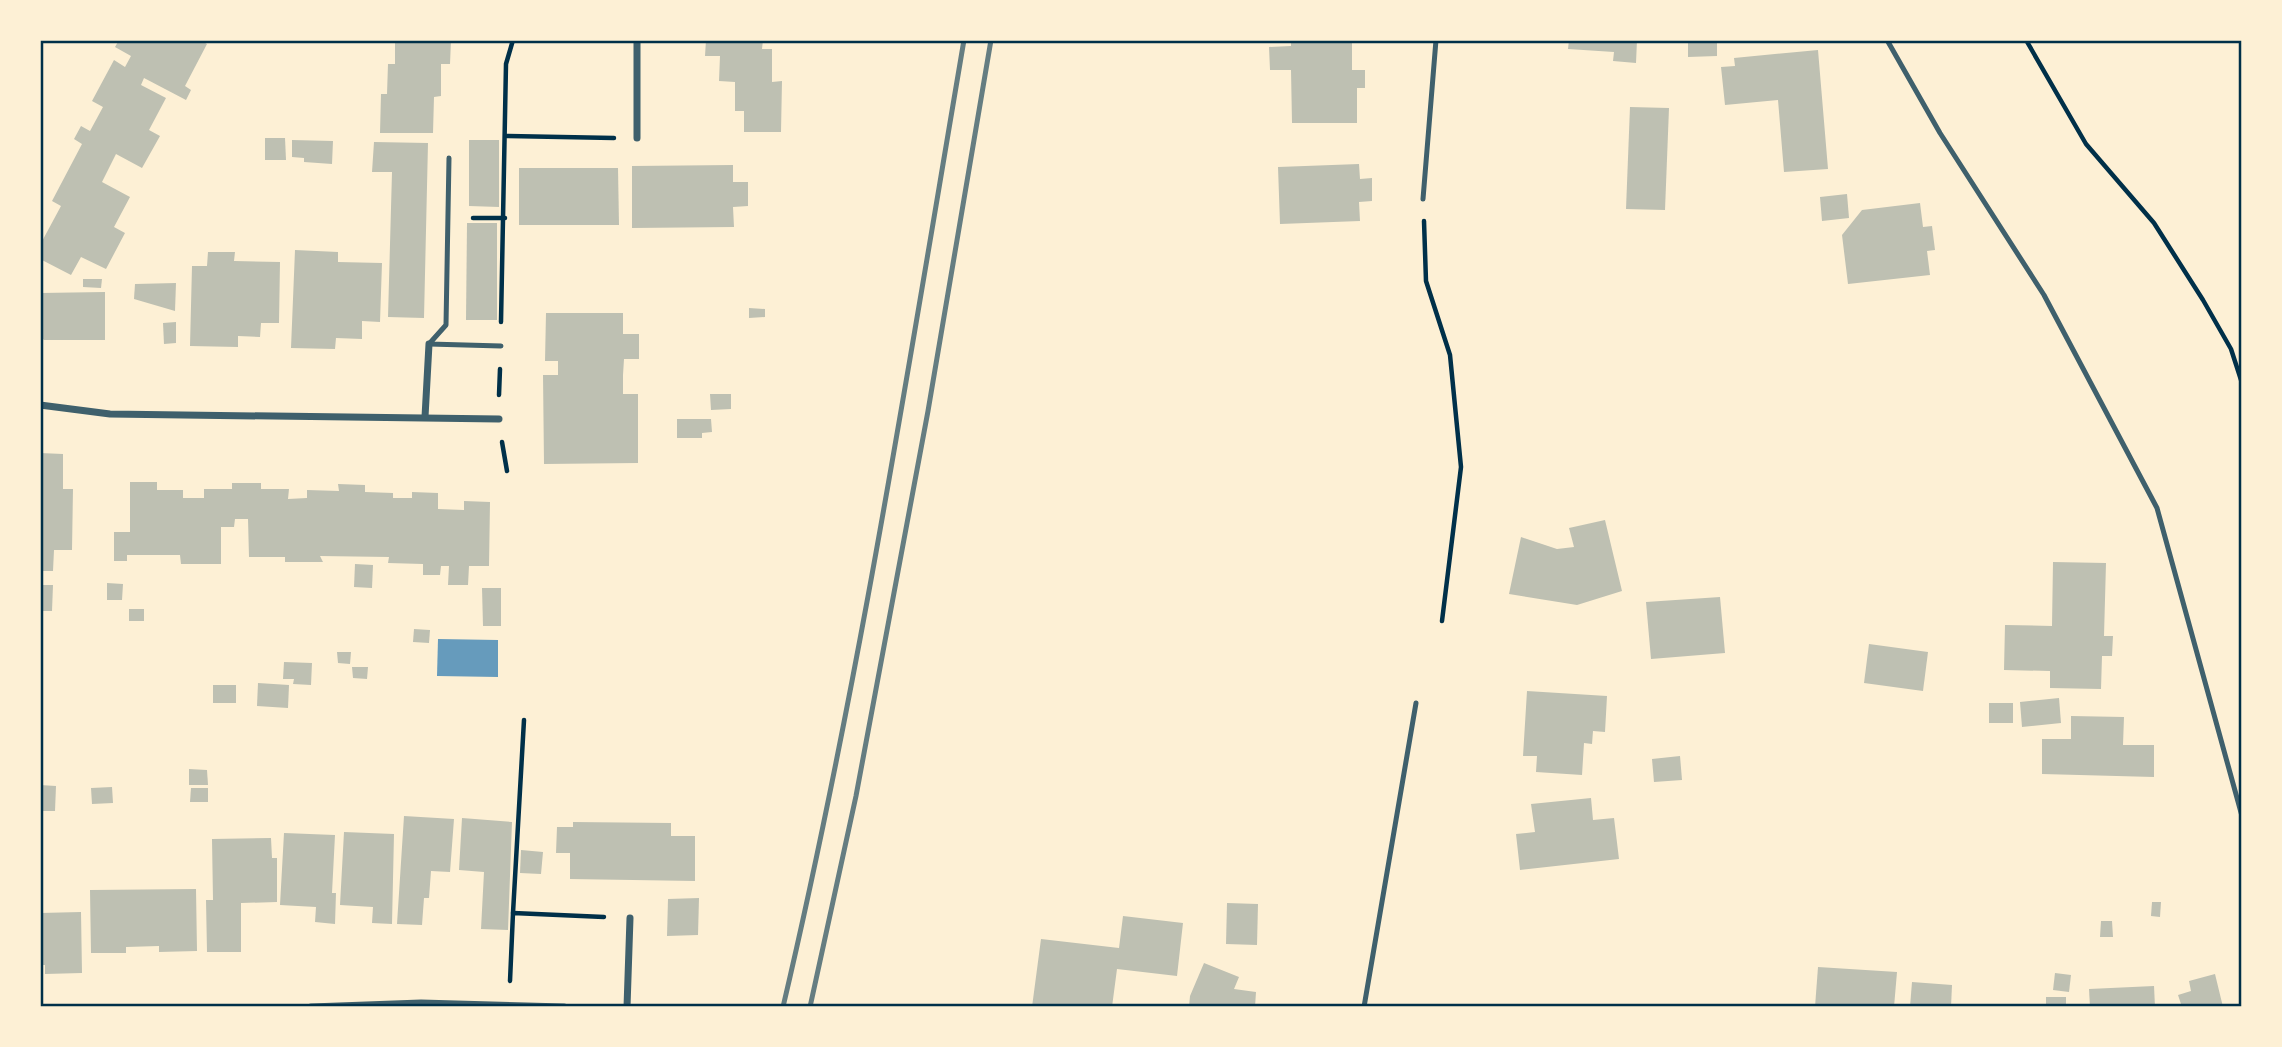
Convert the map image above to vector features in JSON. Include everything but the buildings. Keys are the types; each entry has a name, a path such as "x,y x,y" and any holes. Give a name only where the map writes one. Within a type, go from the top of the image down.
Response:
{"street":[{"path":"636,40 637,138"},
{"path":"425,417 429,344"},
{"path":"40,405 110,414 499,419"},
{"path":"627,1007 630,918"},
{"path":"311,1007 336,1004 509,1003 564,1007"}],"lane":[{"path":"1423,199 1436,40"},
{"path":"1887,40 1940,133 2044,295 2157,508 2242,817"},
{"path":"429,344 446,325 449,158"},
{"path":"429,344 501,345"},
{"path":"1364,1007 1416,703"}],"path":[{"path":"499,419 506,64 513,40"},
{"path":"2026,40 2086,144 2154,223 2203,300 2231,349 2242,383"},
{"path":"506,136 637,138"},
{"path":"1423,199 1426,281 1450,355 1461,467 1443,621"},
{"path":"448,218 505,218"},
{"path":"509,1003 524,720"},
{"path":"513,913 630,918"}],"water":[{"path":"438,639 498,640 498,677 437,676"}],"railway":[{"path":"783,1007 859,646 964,40"},
{"path":"810,1007 856,796 928,411 991,40"}]}
